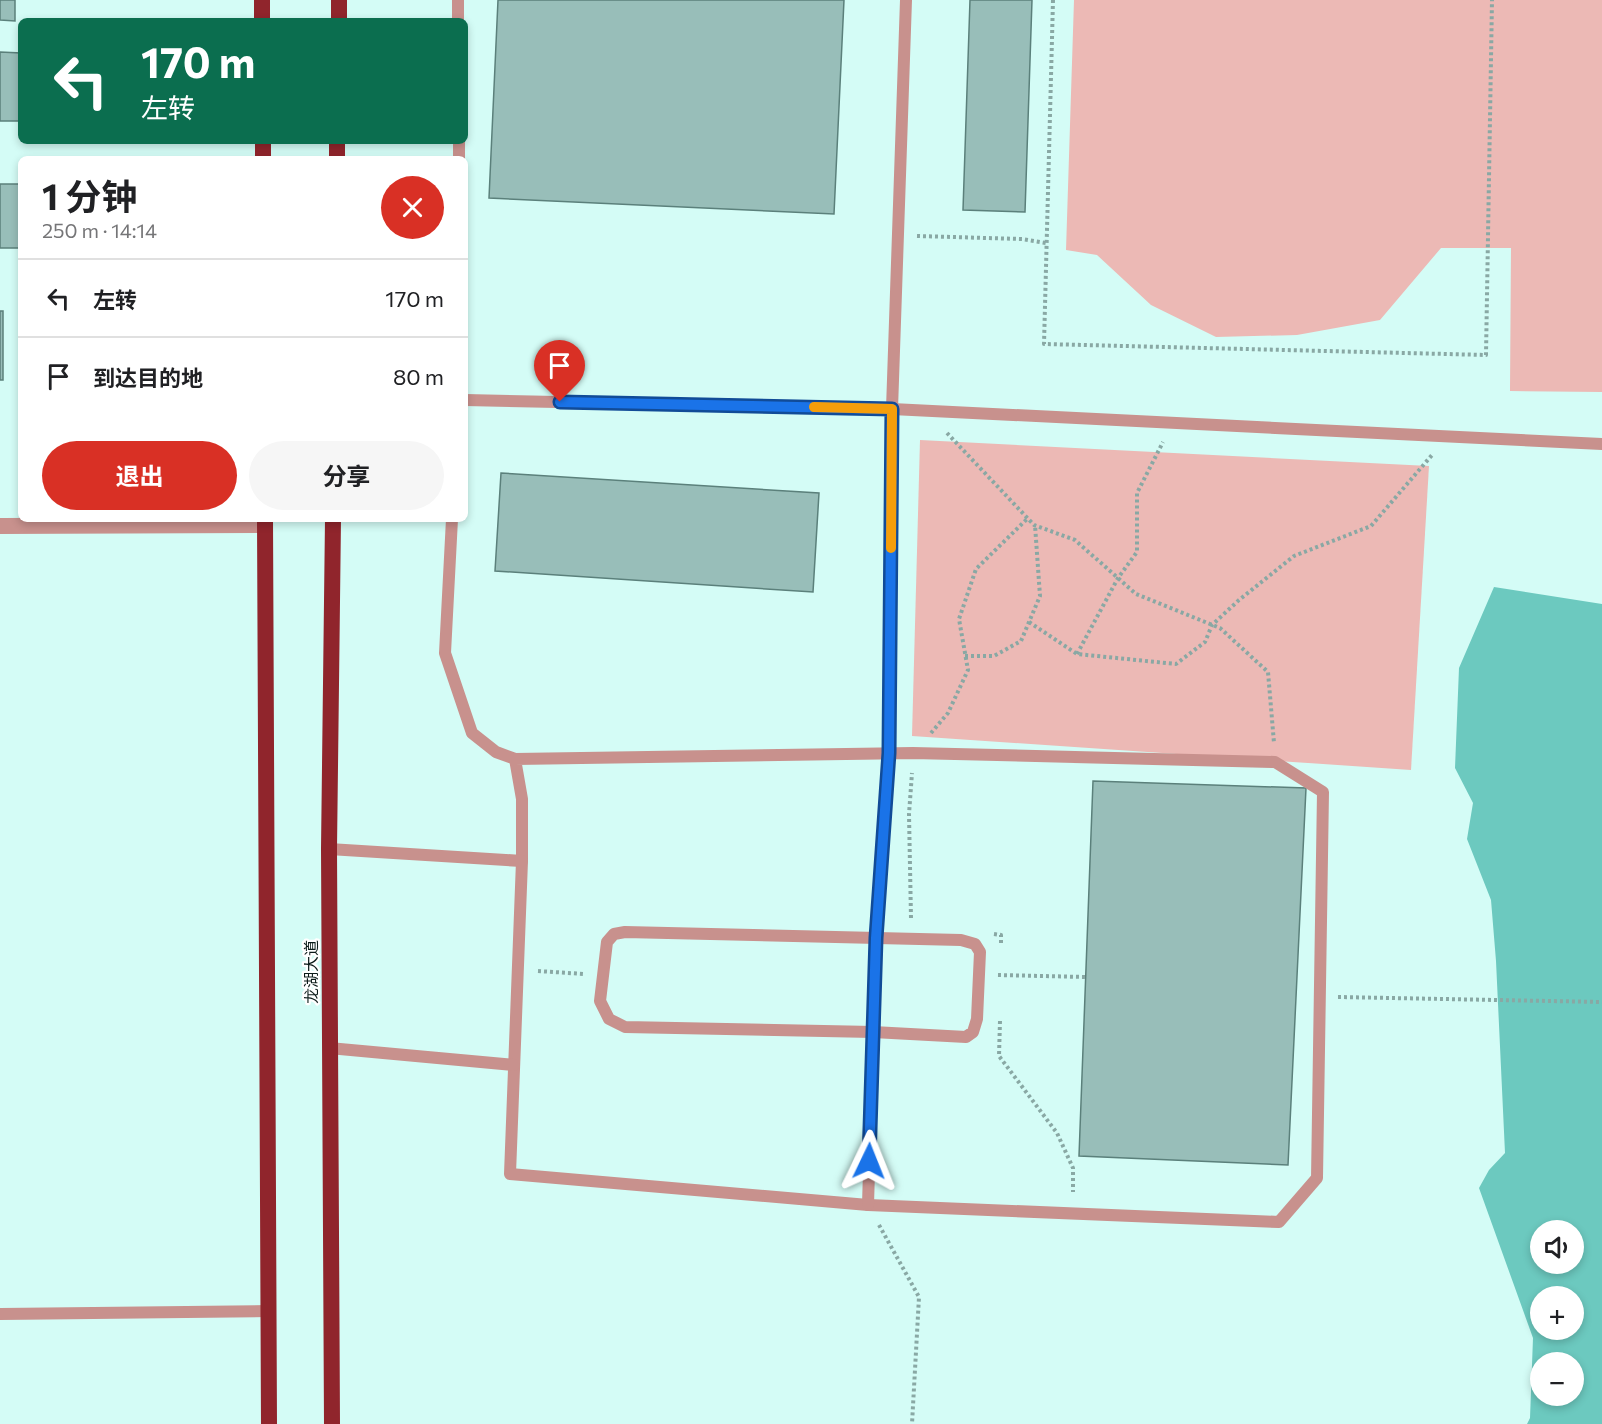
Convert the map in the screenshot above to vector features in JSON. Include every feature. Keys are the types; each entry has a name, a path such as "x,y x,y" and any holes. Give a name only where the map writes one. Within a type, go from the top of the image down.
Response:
{"highway":[{"path":"262,0 262,18"},
{"path":"339,0 339,18"},
{"path":"265,522 269,1424"},
{"name":"龙湖大道","path":"332,1424 329,849 333,522"}],"street":[{"path":"0,526 265,522"}],"lane":[{"path":"458,0 458,18"},
{"path":"868,1204 876,938 889,753 892,409 906,0"},
{"path":"468,400 892,409 1602,444"},
{"path":"452,522 445,653 472,734 496,752 515,759 913,753 1275,762 1323,792 1317,1179 1280,1222 868,1204 510,1174 522,861 522,799 515,759"},
{"path":"329,849 522,861"},
{"path":"625,932 876,938 961,940 975,944 980,952 980,975 977,1019 973,1032 966,1036 625,1027 609,1019 600,1001 601,976 607,942 614,934 625,932"},
{"path":"329,1048 514,1065"},
{"path":"0,1314 268,1311"}],"path":[{"path":"1053,0 1044,344 1486,355 1492,0"},
{"path":"898,236 1022,239 1046,243"},
{"path":"926,411 1035,525 1075,540 1136,594 1220,628 1268,672 1275,762"},
{"path":"1077,654 1118,578 1137,552 1137,493 1173,423"},
{"path":"1029,622 1077,654 1176,664 1205,642 1212,625 1294,556 1371,526 1448,437"},
{"path":"913,753 948,713 968,670 959,619 976,569 1028,518"},
{"path":"965,656 994,656 1022,641 1040,596 1035,525"},
{"path":"519,969 601,976"},
{"path":"980,975 1086,977"},
{"path":"1320,996 1413,1000 1454,998 1602,1002"},
{"path":"868,1204 919,1297 912,1424"}],"shaded area":[{"path":"1074,0 1602,0 1602,392 1510,391 1511,248 1441,248 1380,320 1297,335 1216,337 1151,305 1097,255 1066,250"},
{"path":"920,440 1429,466 1411,770 912,736"}],"water":[{"path":"1494,587 1602,604 1602,1424 1527,1424 1530,1418 1530,1406 1584,1406 1584,1352 1532,1352 1533,1340 1584,1340 1584,1286 1530,1286 1530,1330 1479,1188 1489,1170 1505,1153 1496,961 1491,900 1467,839 1473,803 1455,768 1459,668"}],"building":[{"path":"0,0 15,0 15,21 0,20"},
{"path":"498,0 844,0 834,214 489,198"},
{"path":"970,0 1032,0 1025,212 963,210"},
{"path":"0,52 18,53 18,121 0,121"},
{"path":"0,184 18,184 18,248 0,248"},
{"path":"0,311 3,311 3,380 0,380"},
{"path":"501,473 819,493 813,592 495,571"},
{"path":"1093,781 1306,788 1288,1165 1079,1156"}],"slow traffic":[{"path":"814,407 892,409 891,548"}],"route":[{"path":"560,402 892,409 889,753 876,938 869,1161"}]}
